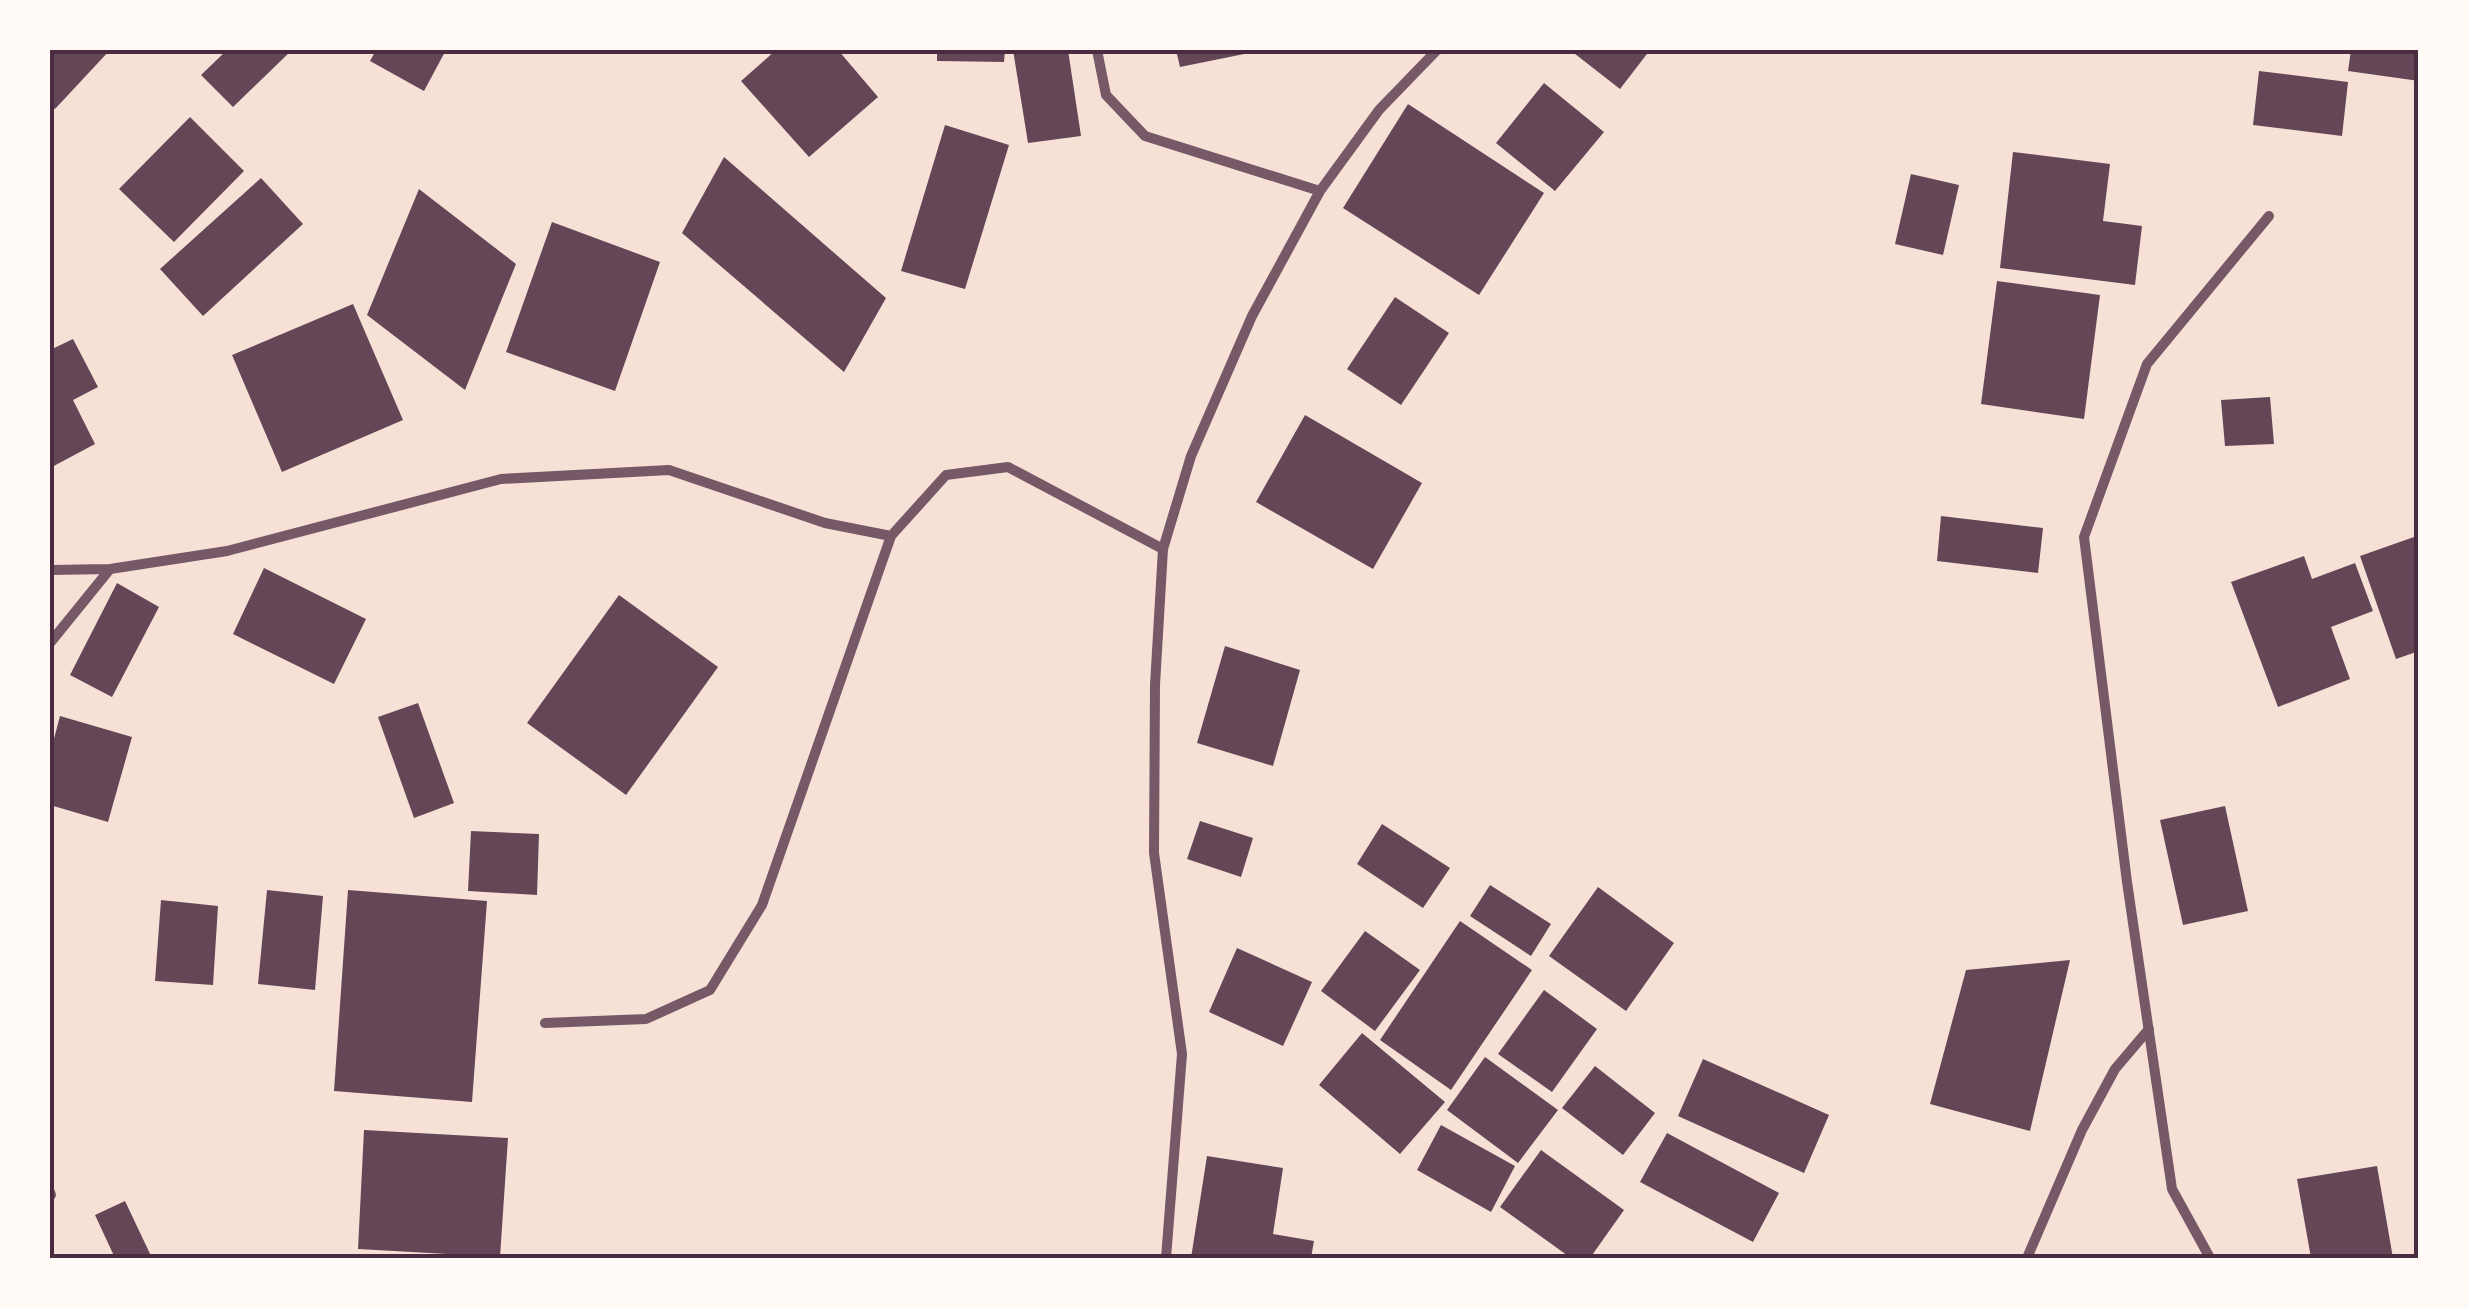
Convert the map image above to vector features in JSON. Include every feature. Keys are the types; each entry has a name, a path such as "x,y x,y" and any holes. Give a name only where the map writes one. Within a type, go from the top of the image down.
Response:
{"street":[{"path":"1096,50 1106,94 1145,136 1320,191"},
{"path":"1166,1258 1182,1054 1154,854 1155,685 1163,549 1192,456 1244,333 1320,191 1379,110 1437,50"},
{"path":"2210,1258 2172,1189 2084,538 2147,364 2269,216"},
{"path":"544,1023 646,1020 710,990 762,905 891,536 946,475 1008,467 1163,549"},
{"path":"50,570 110,569 227,552 501,479 669,470 825,523 891,536"},
{"path":"50,643 110,569"},
{"path":"2027,1258 2082,1130 2115,1070 2150,1030"}],"building":[{"path":"50,50 110,50 55,109 50,105"},
{"path":"227,50 292,50 233,107 201,75"},
{"path":"376,50 446,50 424,91 370,61"},
{"path":"776,50 838,50 878,97 809,157 741,81"},
{"path":"937,50 1005,50 1004,62 937,61"},
{"path":"1013,50 1068,50 1081,136 1028,143"},
{"path":"1176,50 1254,50 1254,52 1180,67"},
{"path":"1570,50 1650,50 1620,89"},
{"path":"2351,50 2419,50 2419,81 2348,71"},
{"path":"2259,71 2348,82 2342,136 2253,125"},
{"path":"1544,83 1604,132 1555,191 1496,143"},
{"path":"1408,104 1544,193 1479,295 1343,208"},
{"path":"190,117 244,171 174,242 119,189"},
{"path":"945,125 1009,145 965,289 901,271"},
{"path":"2013,152 2110,164 2103,221 2142,226 2135,285 2000,268"},
{"path":"724,157 886,298 844,372 682,233"},
{"path":"1911,174 1959,185 1943,255 1895,244"},
{"path":"261,178 303,224 203,316 160,269"},
{"path":"419,189 516,264 465,390 367,315"},
{"path":"552,222 660,262 615,391 506,352"},
{"path":"1997,281 2100,295 2084,419 1981,404"},
{"path":"1395,297 1449,333 1401,405 1347,369"},
{"path":"353,304 403,420 282,472 232,355"},
{"path":"73,339 98,387 73,400 95,444 50,468 50,350"},
{"path":"2270,397 2274,444 2225,446 2221,400"},
{"path":"1305,415 1422,483 1373,569 1256,502"},
{"path":"1941,516 2043,528 2038,573 1937,561"},
{"path":"2414,537 2419,551 2419,651 2396,659 2360,556"},
{"path":"2304,556 2312,579 2355,563 2373,611 2331,627 2350,679 2278,707 2231,582"},
{"path":"264,568 366,619 334,684 233,634"},
{"path":"117,583 159,607 112,697 70,675"},
{"path":"619,595 718,667 626,795 527,723"},
{"path":"1225,646 1300,670 1273,766 1197,743"},
{"path":"418,703 454,803 414,818 378,717"},
{"path":"60,716 132,737 108,822 50,805 50,754"},
{"path":"2225,806 2248,911 2183,925 2160,820"},
{"path":"1200,821 1253,838 1241,877 1187,859"},
{"path":"1382,824 1450,868 1423,908 1357,864"},
{"path":"471,831 539,834 537,895 468,891"},
{"path":"1490,885 1551,924 1531,956 1470,916"},
{"path":"1598,887 1674,943 1626,1011 1549,956"},
{"path":"267,890 323,896 315,990 258,984"},
{"path":"348,890 487,901 472,1102 334,1091"},
{"path":"161,900 218,906 213,985 155,981"},
{"path":"1460,921 1532,970 1451,1090 1380,1040"},
{"path":"1365,931 1420,970 1375,1031 1321,991"},
{"path":"1237,948 1312,982 1283,1046 1209,1012"},
{"path":"2070,960 2030,1131 1930,1104 1966,970"},
{"path":"1544,990 1597,1029 1552,1092 1498,1054"},
{"path":"1362,1033 1445,1102 1400,1154 1319,1085"},
{"path":"1485,1057 1558,1110 1518,1163 1447,1110"},
{"path":"1703,1059 1829,1115 1804,1173 1678,1116"},
{"path":"1595,1066 1655,1113 1623,1155 1562,1108"},
{"path":"1441,1125 1515,1166 1491,1212 1417,1170"},
{"path":"364,1130 508,1138 500,1257 358,1249"},
{"path":"1667,1133 1779,1193 1753,1242 1640,1182"},
{"path":"1541,1150 1624,1210 1590,1258 1571,1258 1500,1207"},
{"path":"1207,1156 1283,1168 1273,1234 1314,1241 1311,1258 1191,1258"},
{"path":"2377,1166 2393,1258 2311,1258 2297,1179"},
{"path":"125,1201 152,1258 115,1258 95,1215"}]}
